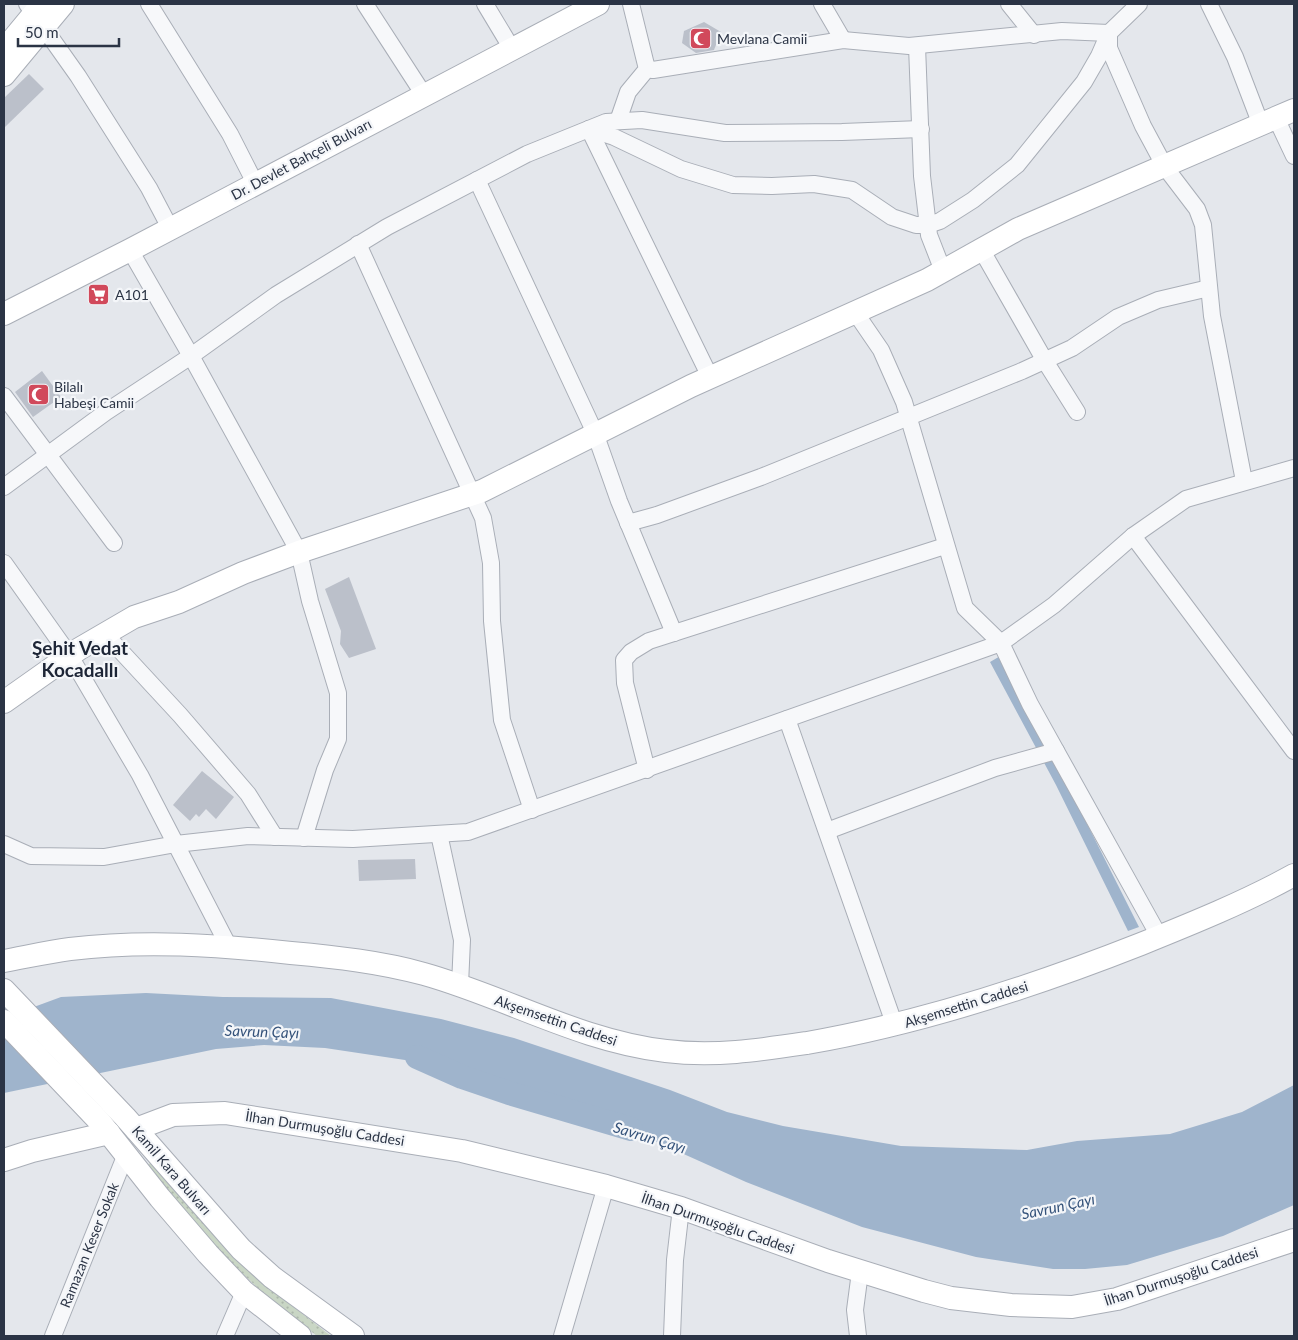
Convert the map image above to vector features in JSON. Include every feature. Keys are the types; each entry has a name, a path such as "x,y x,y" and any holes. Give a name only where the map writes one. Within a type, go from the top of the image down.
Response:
{"street":[{"path":"4,50 36,12 63,4"},
{"path":"149,4 230,134 255,183"},
{"path":"365,4 424,95"},
{"path":"485,4 512,49"},
{"name":"Dr. Devlet Bahçeli Bulvarı","path":"4,314 130,250 598,4"},
{"path":"631,4 646,69"},
{"path":"822,4 843,40"},
{"path":"1009,4 1034,35"},
{"path":"589,129 614,137 681,169 733,185 814,184 852,190 892,217 916,225 928,225 940,221 973,200 1017,165 1084,82 1109,33 1139,4"},
{"path":"1209,4 1235,57 1277,118 1294,156"},
{"path":"4,75 36,12"},
{"path":"36,12 149,188 170,228"},
{"path":"646,69 653,70 843,40 917,46 1062,32 1109,33"},
{"path":"1109,33 1109,48 1143,126 1165,167 1197,209 1203,225 1209,288 1244,481"},
{"path":"917,46 922,176 929,235 943,271"},
{"path":"618,121 628,92 646,69"},
{"path":"4,702 70,656 134,617 179,602 298,552 471,495 594,432 943,271 1018,229 1277,118"},
{"path":"4,487 49,456 106,412 191,356 276,295 358,244 527,154 606,122 642,120 724,133 921,129"},
{"path":"589,129 710,377"},
{"path":"477,180 594,432 628,523 674,634"},
{"path":"358,244 483,518 491,563 492,620 502,720 532,810"},
{"path":"981,249 1044,360 1077,412"},
{"path":"130,250 191,356 298,552 310,601 338,693 338,739 325,770 304,838"},
{"path":"628,523 658,515 761,477 1044,360 1072,348 1118,317 1158,300 1209,288"},
{"path":"855,312 881,350 908,417 965,608 1001,643 1056,751 1159,936"},
{"path":"4,396 114,543"},
{"path":"4,844 31,856 94,857 176,844 248,836 353,839 468,832 1001,643 1054,605 1134,536 1186,499 1294,468"},
{"path":"1134,536 1294,751"},
{"path":"647,770 624,682 624,660 649,641 945,546"},
{"path":"4,563 70,656 140,775 229,947"},
{"path":"105,634 180,714 248,794 275,837"},
{"path":"787,719 896,1026"},
{"path":"827,831 994,768 1056,751"},
{"path":"439,834 462,940 460,986"},
{"name":"Akşemsettin Caddesi","path":"4,961 62,950 123,945 172,944 229,947 370,963 423,974 460,986 543,1019 594,1036 633,1046 702,1054 748,1052 896,1026 1000,996 1082,967 1159,936 1256,895 1294,876"},
{"name":"Kamil Kara Bulvarı","path":"4,990 131,1123 241,1249 272,1277 353,1336"},
{"name":"Kamil Kara Bulvarı","path":"4,1022 104,1127 188,1231 244,1292 300,1336"},
{"name":"İlhan Durmuşoğlu Caddesi","path":"131,1123 156,1120 189,1112 253,1116 462,1151 606,1186 681,1208 860,1272 951,1298 1011,1305 1072,1307 1103,1302 1146,1290 1294,1240"},
{"path":"4,1160 104,1127"},
{"name":"Ramazan Keser Sokak","path":"53,1336 126,1154"},
{"path":"562,1336 606,1186"},
{"path":"672,1336 675,1260 681,1208"},
{"path":"858,1336 855,1310 860,1272"},
{"path":"225,1336 244,1292"}],"green space":[{"path":"151,1162 264,1284 331,1336 317,1336 265,1295 212,1244 147,1166"}],"water":[{"path":"1002,655 1139,927 1128,931 1056,785 990,662"},
{"path":"146,993 223,997 331,998 441,1019 514,1038 670,1090 727,1112 783,1126 901,1146 1027,1150 1077,1141 1170,1134 1242,1112 1294,1085 1294,1205 1223,1236 1127,1265 1085,1269 1053,1269 976,1257 862,1227 746,1182 648,1138 535,1096 469,1075 405,1060 325,1048 264,1045 216,1049 4,1093 4,1018 61,997"}],"building":[{"name":"Mevlana Camii","path":"704,22 721,32 714,50 696,53 682,43 684,31"},
{"path":"29,74 44,89 4,128 4,98"},
{"name":"Bilalı Habeşi Camii","path":"42,371 61,397 33,417 15,392"},
{"path":"349,577 376,649 349,658 340,644 341,631 325,589"},
{"path":"202,771 234,797 216,819 206,809 199,817 196,814 190,821 173,805"},
{"path":"415,859 416,879 359,881 358,860"}],"waterway":[{"name":"Savrun Çayı","path":"417,1057 462,1077 509,1093 631,1129"}],"place":[{"name":"Mevlana Camii","path":"701,38"},
{"name":"A101","path":"99,294"},
{"name":"Bilalı Habeşi Camii","path":"38,394"}],"district":[{"name":"Şehit Vedat Kocadallı","path":"80,658"}]}
